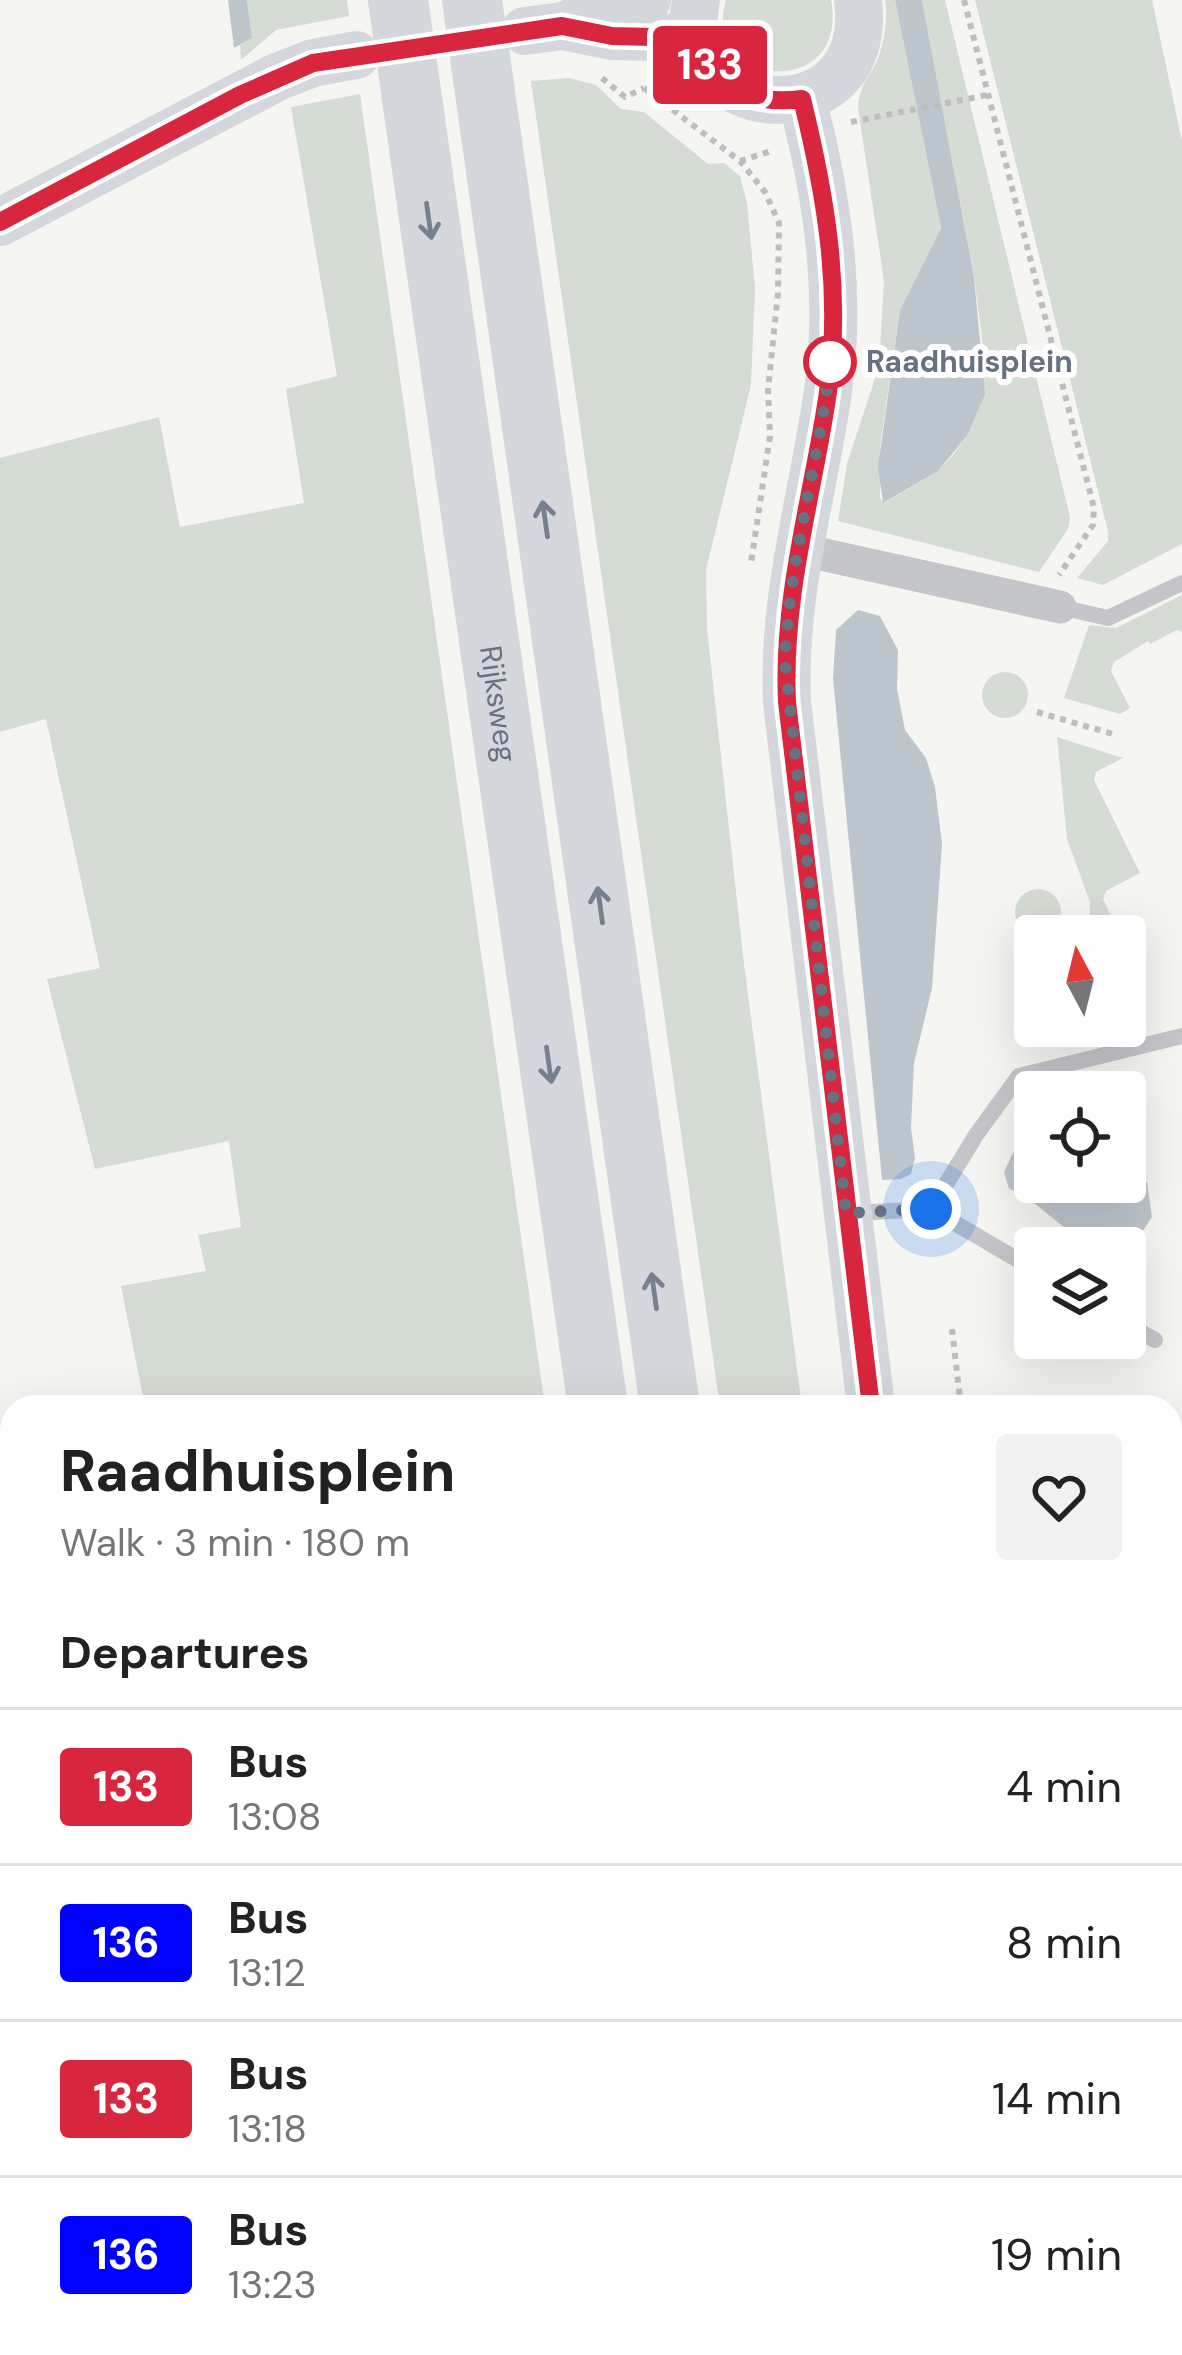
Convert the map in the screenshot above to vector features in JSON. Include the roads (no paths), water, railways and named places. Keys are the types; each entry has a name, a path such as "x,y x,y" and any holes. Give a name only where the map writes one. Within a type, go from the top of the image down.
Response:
{"highway":[{"name":"Rijksweg","path":"398,0 596,1395"},
{"path":"472,0 668,1395"}],"street":[{"path":"646,0 543,29 612,36 695,19 715,72 766,102 802,99 824,87 852,55 859,35 858,0"},
{"path":"0,222 277,77 313,63 356,55"},
{"path":"802,99 826,202 833,286 828,389 786,638 787,702 869,1395"},
{"path":"798,549 1060,607"}],"lane":[{"path":"1060,607 1108,618 1182,583"},
{"path":"931,1209 1019,1076 1182,1036"},
{"path":"846,1213 931,1209 1014,1258"},
{"path":"1146,1335 1155,1340"}],"place":[{"name":"Raadhuisplein","path":"830,362"}]}
